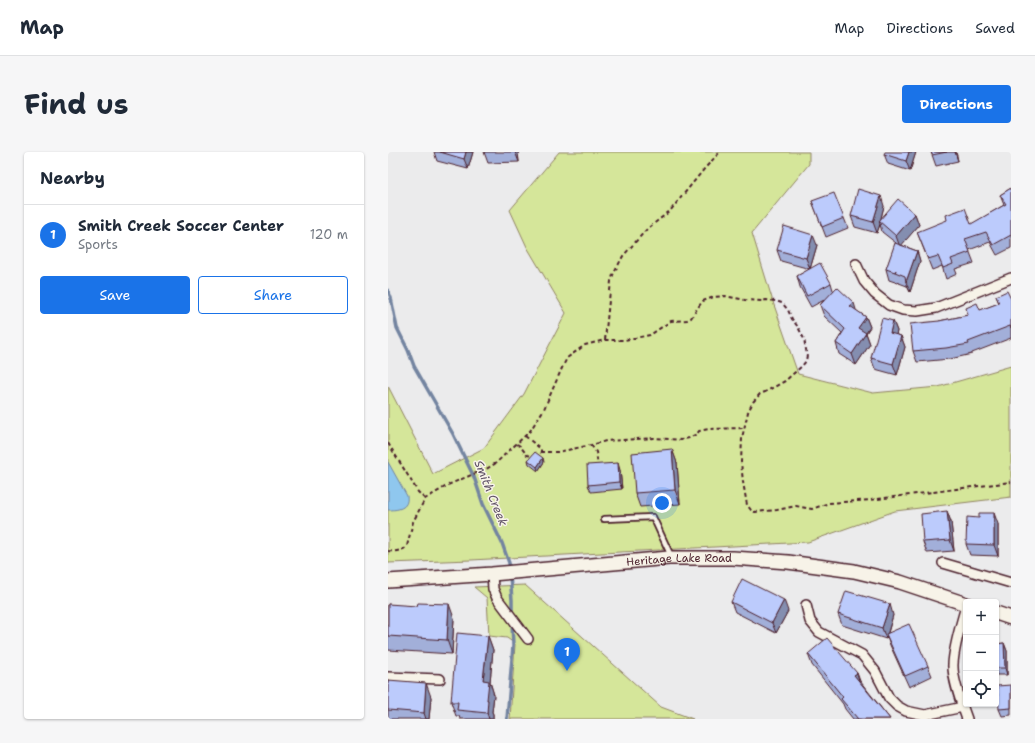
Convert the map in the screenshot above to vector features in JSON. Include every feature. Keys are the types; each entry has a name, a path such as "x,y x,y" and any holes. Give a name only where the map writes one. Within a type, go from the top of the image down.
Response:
{"main road":[{"name":"Heritage Lake Road","path":"388,581 492,574 672,558 733,558 788,562 854,571 900,582 963,604"},
{"path":"999,614 1011,618"}],"street":[{"path":"856,264 864,281 875,294 889,305 903,310 917,312 936,308 1011,278"},
{"path":"943,563 1011,583"},
{"path":"492,574 493,589 497,598 528,639"},
{"path":"806,605 810,621 819,632 862,655 874,671 890,698 897,706 906,711 925,715 963,707"},
{"path":"963,616 956,643 953,666 956,685 967,719"},
{"path":"388,677 440,679"}],"lane":[{"path":"604,519 653,517 672,558"}],"path":[{"path":"605,340 611,281 623,256 647,229 670,211 720,152"},
{"path":"388,551 405,549 408,546 413,522 425,499 450,484 488,468 496,463 530,431 544,409 567,358 585,344 605,340 625,340 650,335 671,321 687,320 691,318 698,306 703,301 714,297 725,296 745,300 776,301 782,304 788,310 804,338 807,355 806,361 802,366 784,381 760,394 753,402 748,412 742,438 741,462 743,482 748,505 751,510 755,512 777,510 796,506 812,509 829,503 870,500 1011,482"},
{"path":"517,444 527,455 530,456 540,452 558,452 606,441 647,438 681,440 697,434 699,431 709,429 744,428"},
{"path":"525,436 541,449 540,452"},
{"path":"388,444 418,492 425,499"},
{"path":"591,445 596,452 598,469"}],"green space":[{"path":"559,152 809,152 809,164 752,233 774,305 798,374 873,393 938,387 1011,366 1011,497 895,511 808,542 388,563 388,386 433,474 484,448 524,394 566,313 527,247 510,210"},
{"path":"525,585 661,707 693,719 510,719 515,644 507,638 489,636 487,598 474,587"}],"water":[{"path":"388,462 407,496 406,504 402,508 395,510 388,510"}],"building":[{"path":"440,152 466,152 464,159"},
{"path":"885,152 909,152 906,161 884,154"},
{"path":"931,152 947,152 932,155"},
{"path":"1011,188 1011,235 993,245 986,232 965,239 970,252 951,259 953,264 943,268 938,256 928,259 917,232 947,220 946,215 965,208 971,224 1006,204 1000,195"},
{"path":"858,189 881,196 873,222 851,216"},
{"path":"834,193 844,218 822,227 812,201"},
{"path":"898,199 915,214 896,236 879,221"},
{"path":"784,226 813,235 806,258 777,250"},
{"path":"895,243 917,251 906,282 905,276 886,269"},
{"path":"820,263 831,283 807,296 797,276"},
{"path":"837,287 854,303 850,306 866,317 858,328 866,333 852,354 836,343 845,329 820,305"},
{"path":"1007,291 1011,299 1011,328 1010,326 968,342 969,344 913,351 910,324 939,321 968,315 966,308 977,303 980,310 999,303 996,296"},
{"path":"882,318 893,321 890,333 901,336 893,364 871,358"},
{"path":"672,449 675,490 635,493 632,453"},
{"path":"535,452 543,458 537,467 528,460"},
{"path":"618,463 619,482 588,485 587,465"},
{"path":"947,511 950,540 923,542 921,514"},
{"path":"979,513 994,513 994,545 966,544 967,517 979,518"},
{"path":"742,579 784,600 772,623 731,602"},
{"path":"846,591 890,604 882,628 838,614"},
{"path":"418,603 449,604 447,640 388,636 388,604 417,606"},
{"path":"909,624 928,666 905,676 886,634"},
{"path":"457,633 488,636 483,680 489,681 487,713 457,710 458,702 451,702"},
{"path":"827,638 857,673 854,675 890,719 858,719 841,699 843,697 808,654"},
{"path":"1004,643 1005,668 999,668 999,644"},
{"path":"388,680 426,683 424,713 388,710"},
{"path":"1011,685 1011,708 999,709 999,686"}],"waterway":[{"name":"Smith Creek","path":"388,290 397,328 414,366 453,434 474,477 483,504 502,543 509,563 512,614"},
{"name":"Smith Creek","path":"507,719 513,646 512,622"}],"place":[{"name":"Smith Creek Soccer Center","path":"567,671"}]}
